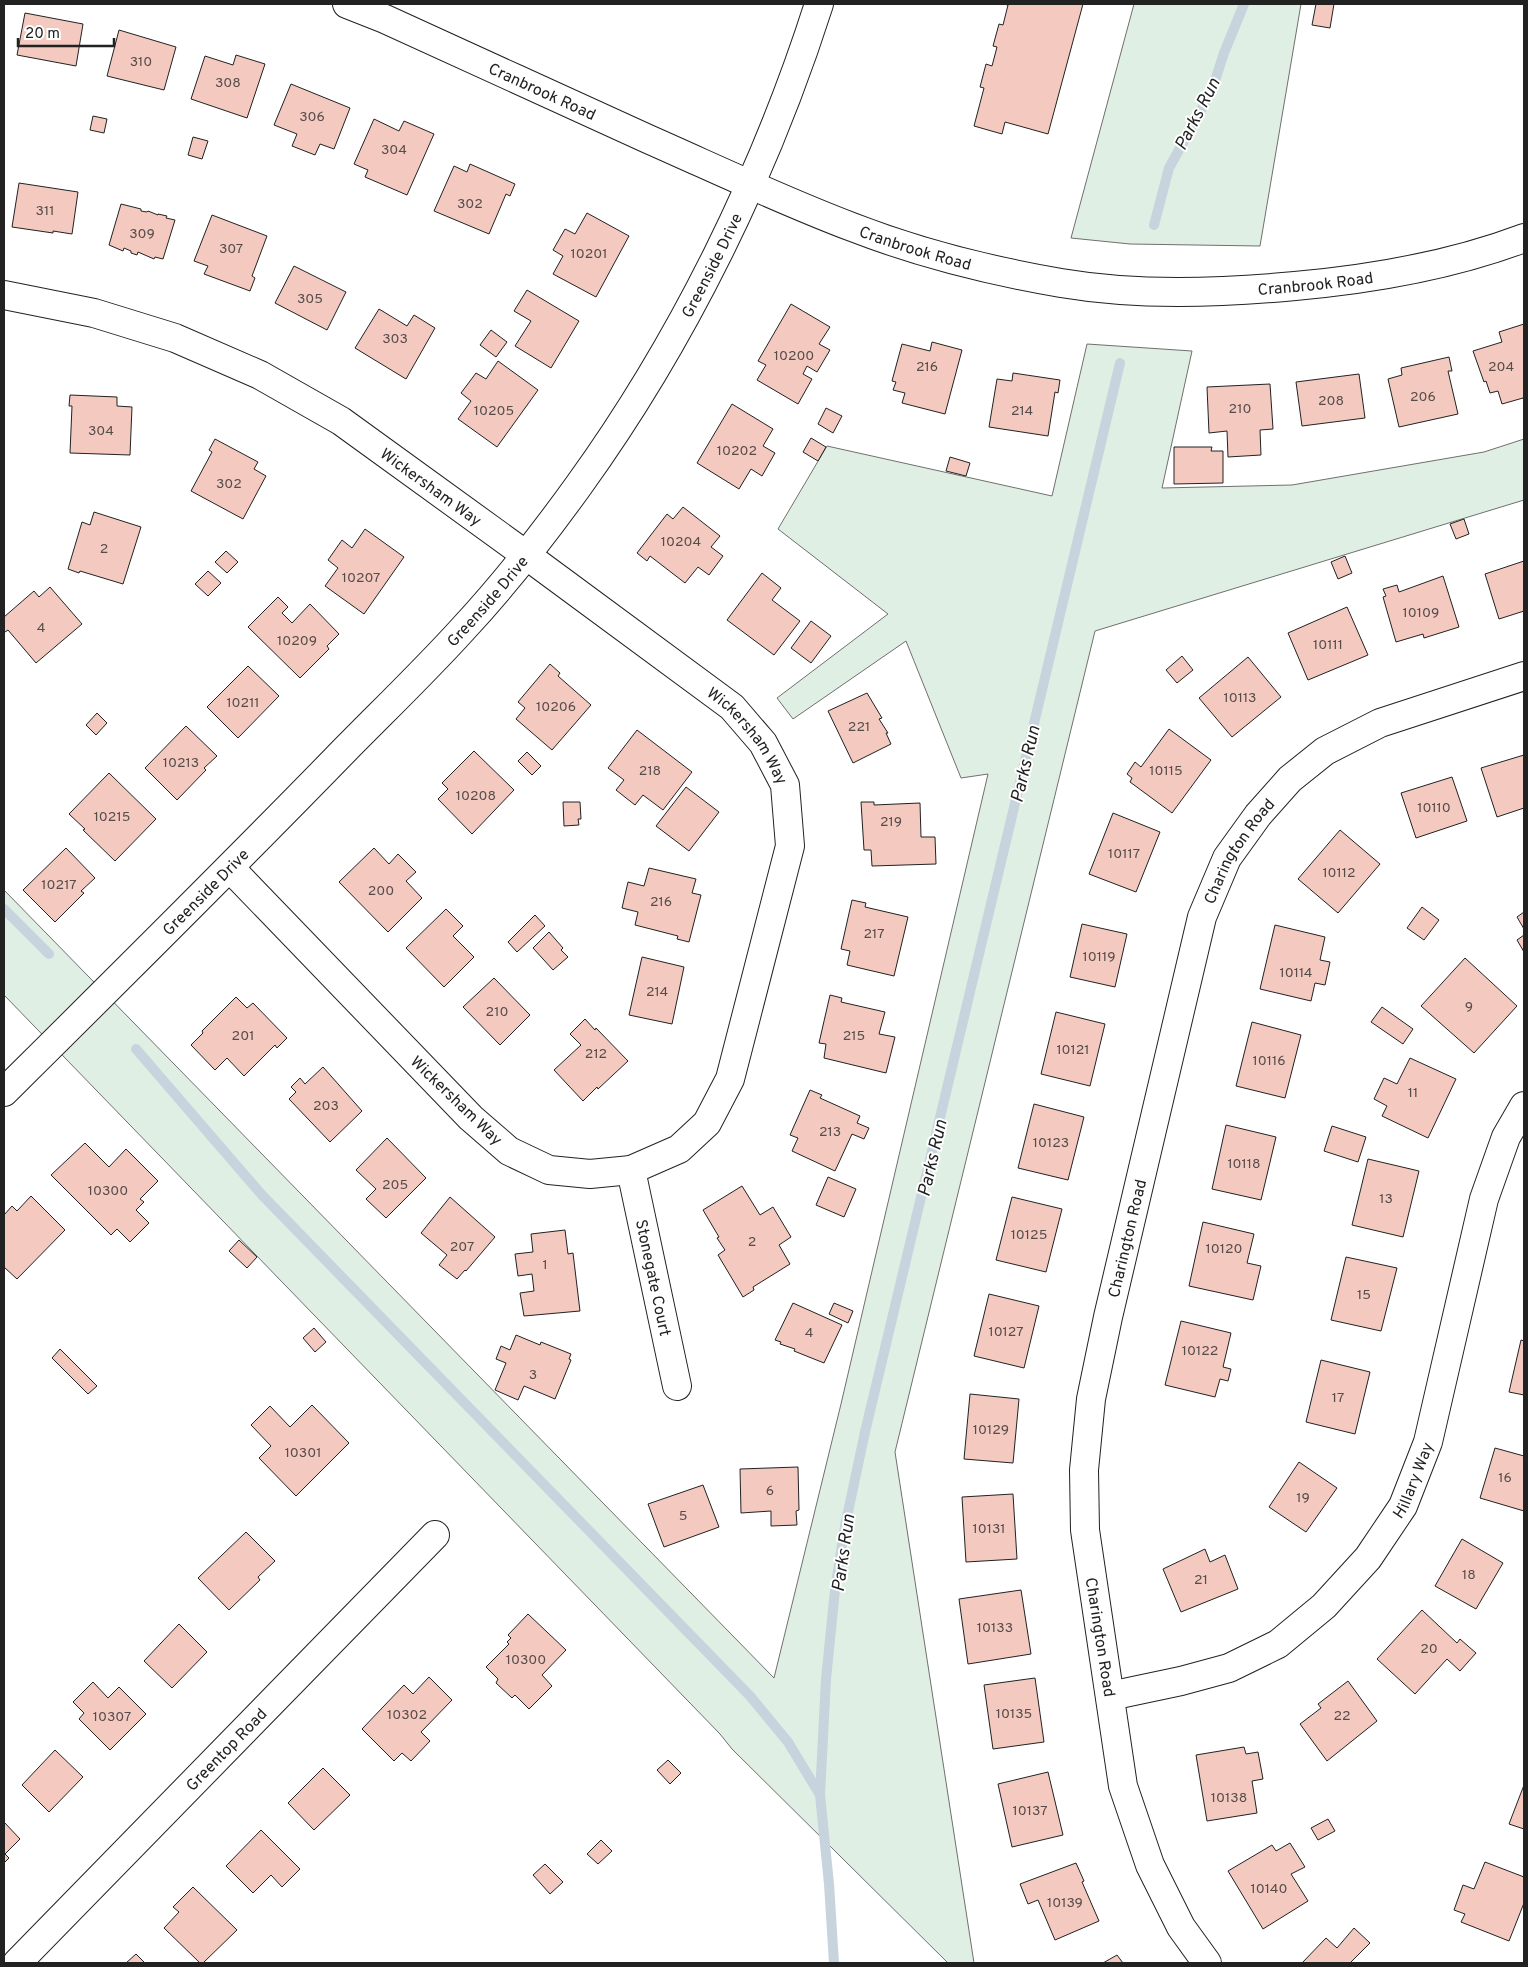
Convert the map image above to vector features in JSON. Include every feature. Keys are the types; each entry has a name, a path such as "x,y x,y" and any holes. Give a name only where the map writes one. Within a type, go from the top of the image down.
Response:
{"street":[{"name":"Cranbrook Road","path":"346,4 385,19 750,185 853,227 903,245 966,262 1064,283 1150,291 1270,288 1383,276 1437,265 1524,238"},
{"name":"Greenside Drive","path":"4,1092 230,868 462,630 526,555 580,485 638,398 687,315 750,185 790,88 819,4"},
{"name":"Wickersham Way","path":"4,295 94,313 175,338 260,375 341,421 732,707 763,742 785,785 790,846 730,1079 707,1123 686,1143 679,1149 630,1170 590,1174 549,1170 509,1151 471,1118 230,868"},
{"name":"Charington Road","path":"1207,1963 1181,1927 1150,1865 1124,1786 1085,1530 1084,1470 1091,1399 1108,1317 1202,917 1227,858 1258,815 1290,779 1325,751 1380,723 1524,676"},
{"name":"Hillary Way","path":"1110,1696 1181,1681 1230,1668 1278,1644 1324,1606 1368,1558 1403,1506 1428,1442 1484,1199 1506,1137 1524,1106"},
{"name":"Stonegate Court","path":"630,1170 677,1386"},
{"name":"Greentop Road","path":"17,1963 435,1535"}],"green space":[{"path":"1134,4 1301,4 1260,246 1130,244 1071,238"},
{"path":"1087,344 1192,351 1162,488 1292,485 1484,452 1524,439 1524,500 1095,631 895,1452 974,1963 948,1963 732,1749 720,1734 4,995 4,890 774,1678 841,1404 988,774 961,778 906,641 793,719 777,698 888,614 778,529 827,446 1052,496"}],"building":[{"path":"1003,4 1083,4 1048,134 1005,122 1002,134 974,126 984,88 980,87 986,64 992,66 997,47 993,46 999,24 1003,25 1008,5"},
{"path":"1316,4 1334,4 1330,28 1312,25"},
{"path":"25,13 83,24 76,66 17,55"},
{"path":"119,30 176,47 164,90 107,76"},
{"path":"236,55 265,64 247,118 191,99 205,56 233,65"},
{"path":"291,84 350,108 334,149 320,144 315,155 292,146 297,134 274,125"},
{"path":"93,116 107,119 104,133 90,130"},
{"path":"374,119 399,131 404,121 434,134 407,195 365,177 368,170 354,164"},
{"path":"193,137 208,141 202,159 188,155"},
{"path":"470,164 515,184 510,196 506,194 489,234 434,211 454,166 467,172"},
{"path":"19,183 78,192 72,234 12,227"},
{"path":"121,204 141,209 141,211 167,216 166,218 175,220 163,259 155,257 154,259 138,252 137,255 124,248 123,251 109,245"},
{"path":"587,213 629,236 596,297 553,274 563,256 553,250 565,229 575,234"},
{"path":"212,215 267,236 252,276 255,278 250,291 204,274 208,266 194,261"},
{"path":"294,266 346,292 327,330 275,303"},
{"path":"527,290 579,321 551,368 515,346 531,321 514,311"},
{"path":"791,304 830,327 819,344 830,350 817,372 807,366 803,374 812,379 798,404 757,380 766,365 758,361"},
{"path":"379,309 407,326 414,315 435,328 406,379 355,348"},
{"path":"1524,324 1524,401 1523,398 1502,404 1498,391 1490,393 1473,351 1502,342 1499,332"},
{"path":"491,330 507,342 496,357 480,345"},
{"path":"932,342 962,350 945,414 902,403 905,393 893,390 896,382 892,381 902,344 930,351"},
{"path":"1449,357 1452,371 1448,371 1458,414 1399,427 1388,379 1402,375 1401,368"},
{"path":"498,361 538,390 497,447 458,419 471,401 461,393 476,373 486,379"},
{"path":"1013,373 1060,380 1058,393 1055,392 1048,436 989,427 997,379 1012,381"},
{"path":"1359,374 1365,418 1302,426 1296,382"},
{"path":"1270,384 1273,429 1260,430 1261,455 1228,457 1227,431 1209,433 1207,387"},
{"path":"70,395 117,397 117,406 132,407 130,455 70,453 72,406 69,406"},
{"path":"732,404 773,429 763,446 775,453 762,476 751,469 739,489 697,463"},
{"path":"826,408 842,416 833,433 818,424"},
{"path":"811,438 826,447 818,461 803,452"},
{"path":"215,439 258,462 254,469 266,476 243,519 191,491 212,452 209,450"},
{"path":"1174,447 1212,447 1211,451 1223,451 1223,483 1174,484"},
{"path":"950,457 970,463 966,476 946,471"},
{"path":"683,507 720,536 711,547 723,556 709,575 698,567 685,583 650,556 647,561 637,553 667,514 673,519"},
{"path":"94,512 141,527 123,584 68,569 82,522 90,525"},
{"path":"1464,519 1469,534 1456,539 1450,524"},
{"path":"365,529 404,557 364,614 325,586 338,568 328,560 342,540 352,548"},
{"path":"226,551 238,562 227,573 215,562"},
{"path":"1345,556 1352,573 1338,579 1331,562"},
{"path":"1524,561 1524,611 1499,619 1485,574"},
{"path":"208,571 221,583 208,596 195,584"},
{"path":"762,573 781,588 772,600 800,621 774,655 727,620"},
{"path":"1443,576 1459,627 1424,638 1423,634 1396,642 1383,597 1386,596 1383,589 1397,585 1399,592"},
{"path":"50,587 82,624 36,663 8,630 4,631 4,617 34,591 39,597"},
{"path":"278,597 288,607 282,613 292,623 310,604 339,634 327,646 329,649 300,678 248,627"},
{"path":"1347,607 1368,655 1308,680 1288,633"},
{"path":"811,621 831,636 811,663 791,648"},
{"path":"1182,656 1193,670 1177,683 1166,670"},
{"path":"1248,657 1281,697 1232,737 1199,698"},
{"path":"550,664 560,673 558,676 591,705 552,750 516,719 525,708 518,702"},
{"path":"248,666 279,696 238,738 207,707"},
{"path":"867,693 882,718 879,719 888,733 886,733 891,744 853,763 828,711"},
{"path":"97,713 107,723 96,735 86,725"},
{"path":"186,726 217,756 204,768 206,770 177,800 145,768"},
{"path":"1169,729 1211,760 1172,813 1130,782 1132,778 1127,774 1135,762 1141,767"},
{"path":"637,730 692,772 663,810 643,795 635,805 616,790 624,780 608,768"},
{"path":"474,751 514,790 472,834 438,799 448,789 442,783"},
{"path":"527,752 541,766 532,775 518,761"},
{"path":"1524,755 1524,808 1497,817 1481,768"},
{"path":"109,773 156,819 115,861 69,814"},
{"path":"1452,777 1467,821 1416,838 1401,793"},
{"path":"686,787 719,812 689,851 656,826"},
{"path":"563,802 580,802 581,819 578,819 579,825 564,826"},
{"path":"861,802 874,802 874,805 920,803 921,837 935,837 936,864 872,866 871,850 864,850"},
{"path":"1113,813 1160,832 1136,892 1089,874"},
{"path":"1340,830 1380,864 1338,913 1298,879"},
{"path":"66,848 95,878 81,891 84,893 55,922 23,890"},
{"path":"374,848 389,864 398,854 416,872 406,881 422,898 388,932 339,882"},
{"path":"649,868 696,879 692,893 701,895 689,942 677,939 678,936 635,925 638,912 622,908 628,882 644,886"},
{"path":"852,900 866,903 865,907 908,917 894,976 847,965 850,951 841,949"},
{"path":"1422,907 1439,920 1424,940 1407,928"},
{"path":"446,909 463,926 453,936 474,957 444,987 406,948"},
{"path":"1524,912 1524,929 1517,917"},
{"path":"535,915 545,926 517,952 508,942"},
{"path":"1082,924 1127,934 1115,987 1070,977"},
{"path":"1275,925 1325,937 1320,960 1330,962 1325,985 1315,983 1311,1001 1260,989"},
{"path":"549,932 568,957 553,970 533,948"},
{"path":"1524,935 1524,952 1517,940"},
{"path":"642,957 684,967 672,1024 629,1015"},
{"path":"1465,958 1517,1006 1474,1053 1421,1006"},
{"path":"494,978 530,1015 500,1045 463,1007"},
{"path":"830,995 842,998 841,1002 885,1012 879,1034 895,1037 886,1073 824,1058 826,1044 819,1043"},
{"path":"236,997 247,1008 253,1003 287,1038 277,1048 275,1045 244,1076 227,1058 215,1070 191,1045 203,1033 202,1031"},
{"path":"1382,1007 1413,1029 1403,1044 1371,1022"},
{"path":"1056,1012 1105,1024 1090,1086 1041,1074"},
{"path":"585,1019 628,1061 583,1101 554,1070 581,1045 570,1034"},
{"path":"1252,1022 1301,1035 1285,1098 1236,1086"},
{"path":"1410,1058 1456,1079 1428,1138 1382,1116 1387,1106 1374,1099 1384,1078 1397,1084"},
{"path":"323,1067 362,1111 330,1142 289,1099 296,1092 291,1087 300,1078 305,1084"},
{"path":"810,1090 822,1095 820,1098 860,1116 857,1123 869,1128 864,1139 852,1134 835,1171 792,1151 798,1138 790,1135"},
{"path":"1034,1104 1084,1117 1068,1180 1018,1168"},
{"path":"1226,1125 1276,1137 1261,1200 1212,1189"},
{"path":"1332,1126 1366,1137 1358,1162 1324,1151"},
{"path":"387,1138 426,1178 386,1218 366,1199 376,1189 356,1170"},
{"path":"85,1143 109,1167 126,1149 158,1181 140,1199 144,1202 136,1210 149,1223 130,1242 117,1229 111,1235 51,1175"},
{"path":"1368,1159 1419,1171 1403,1237 1352,1225"},
{"path":"828,1177 856,1189 844,1217 816,1205"},
{"path":"742,1186 760,1215 773,1207 791,1237 779,1245 790,1264 753,1287 754,1290 743,1297 718,1255 725,1250 703,1210"},
{"path":"31,1196 65,1230 17,1279 4,1267 4,1215 12,1206 17,1211"},
{"path":"450,1197 495,1237 457,1279 439,1265 447,1255 421,1233"},
{"path":"1012,1197 1062,1209 1046,1272 996,1260"},
{"path":"1203,1222 1254,1234 1247,1263 1261,1266 1253,1300 1189,1286"},
{"path":"565,1230 568,1254 573,1253 580,1311 524,1316 520,1293 534,1291 532,1274 518,1276 515,1254 533,1252 531,1234"},
{"path":"239,1240 257,1257 247,1268 229,1251"},
{"path":"1346,1257 1397,1268 1381,1331 1331,1320"},
{"path":"989,1294 1039,1306 1024,1368 974,1356"},
{"path":"793,1303 842,1325 824,1363 794,1351 795,1349 780,1344 781,1342 775,1340"},
{"path":"834,1303 853,1311 848,1323 829,1314"},
{"path":"1181,1321 1231,1333 1223,1367 1231,1369 1228,1381 1220,1379 1215,1397 1165,1385"},
{"path":"314,1328 326,1342 315,1352 303,1338"},
{"path":"516,1335 540,1345 541,1342 571,1354 569,1359 571,1360 555,1399 524,1386 518,1400 495,1390 506,1363 496,1359 501,1346 510,1350"},
{"path":"1521,1340 1524,1341 1524,1395 1509,1392"},
{"path":"60,1349 97,1386 88,1394 52,1358"},
{"path":"1321,1360 1370,1372 1355,1434 1306,1422"},
{"path":"970,1394 1019,1399 1013,1463 964,1459"},
{"path":"312,1405 349,1443 296,1496 259,1458 271,1446 251,1425 270,1406 290,1427"},
{"path":"1495,1448 1524,1456 1524,1511 1480,1498"},
{"path":"1299,1462 1337,1488 1306,1532 1269,1507"},
{"path":"798,1467 799,1510 796,1511 797,1525 771,1526 771,1511 741,1513 740,1469"},
{"path":"703,1485 719,1527 664,1547 648,1504"},
{"path":"1013,1494 1017,1559 966,1562 962,1497"},
{"path":"246,1532 275,1561 258,1577 260,1580 229,1610 198,1578"},
{"path":"1462,1539 1503,1563 1476,1609 1435,1586"},
{"path":"1205,1549 1210,1562 1225,1555 1238,1589 1181,1612 1163,1569"},
{"path":"1021,1590 1031,1654 968,1664 959,1599"},
{"path":"1422,1610 1457,1643 1460,1639 1476,1653 1460,1671 1447,1659 1415,1694 1377,1659"},
{"path":"528,1614 566,1650 542,1675 552,1686 529,1709 515,1695 512,1698 496,1683 498,1679 486,1667 509,1644 507,1642 511,1638 508,1635"},
{"path":"179,1624 207,1652 172,1688 144,1661"},
{"path":"429,1677 452,1700 421,1732 430,1741 411,1761 402,1753 394,1761 362,1729 404,1685 413,1694"},
{"path":"1035,1678 1044,1742 993,1749 984,1685"},
{"path":"1348,1681 1377,1721 1327,1761 1300,1724 1321,1708 1318,1704"},
{"path":"93,1682 108,1698 119,1687 146,1714 110,1750 79,1719 84,1713 73,1702"},
{"path":"1244,1747 1246,1754 1258,1752 1263,1779 1252,1781 1257,1813 1207,1821 1196,1755"},
{"path":"55,1750 83,1777 49,1812 22,1785"},
{"path":"668,1760 681,1773 670,1784 657,1770"},
{"path":"323,1768 350,1795 314,1830 288,1803"},
{"path":"1048,1772 1063,1835 1012,1847 998,1784"},
{"path":"1524,1785 1524,1829 1509,1824"},
{"path":"1328,1819 1335,1831 1318,1840 1311,1828"},
{"path":"4,1822 20,1839 5,1854 9,1858 4,1863"},
{"path":"261,1830 300,1869 282,1887 271,1875 253,1893 226,1866"},
{"path":"601,1840 612,1851 598,1864 587,1854"},
{"path":"1290,1843 1305,1867 1291,1874 1308,1901 1263,1929 1228,1871 1272,1845 1276,1851"},
{"path":"1485,1862 1524,1877 1524,1903 1509,1941 1461,1922 1465,1914 1454,1910 1463,1885 1474,1889"},
{"path":"1076,1863 1099,1921 1055,1940 1038,1900 1028,1904 1020,1884"},
{"path":"545,1864 563,1882 550,1894 533,1875"},
{"path":"193,1887 237,1930 203,1963 200,1963 164,1928 179,1912 173,1907"},
{"path":"1354,1928 1370,1943 1351,1962 1353,1963 1302,1963 1326,1938 1337,1948"},
{"path":"136,1954 145,1963 126,1963"},
{"path":"1117,1955 1123,1963 1103,1963"}],"waterway":[{"name":"Parks Run","path":"1154,225 1169,168 1212,90 1224,53 1244,4"},
{"name":"Parks Run","path":"834,1963 829,1884 820,1795 826,1679 835,1590 845,1526 865,1432 1120,363"},
{"path":"4,909 49,954"},
{"path":"136,1049 262,1195 750,1696 788,1742 820,1795"}]}
